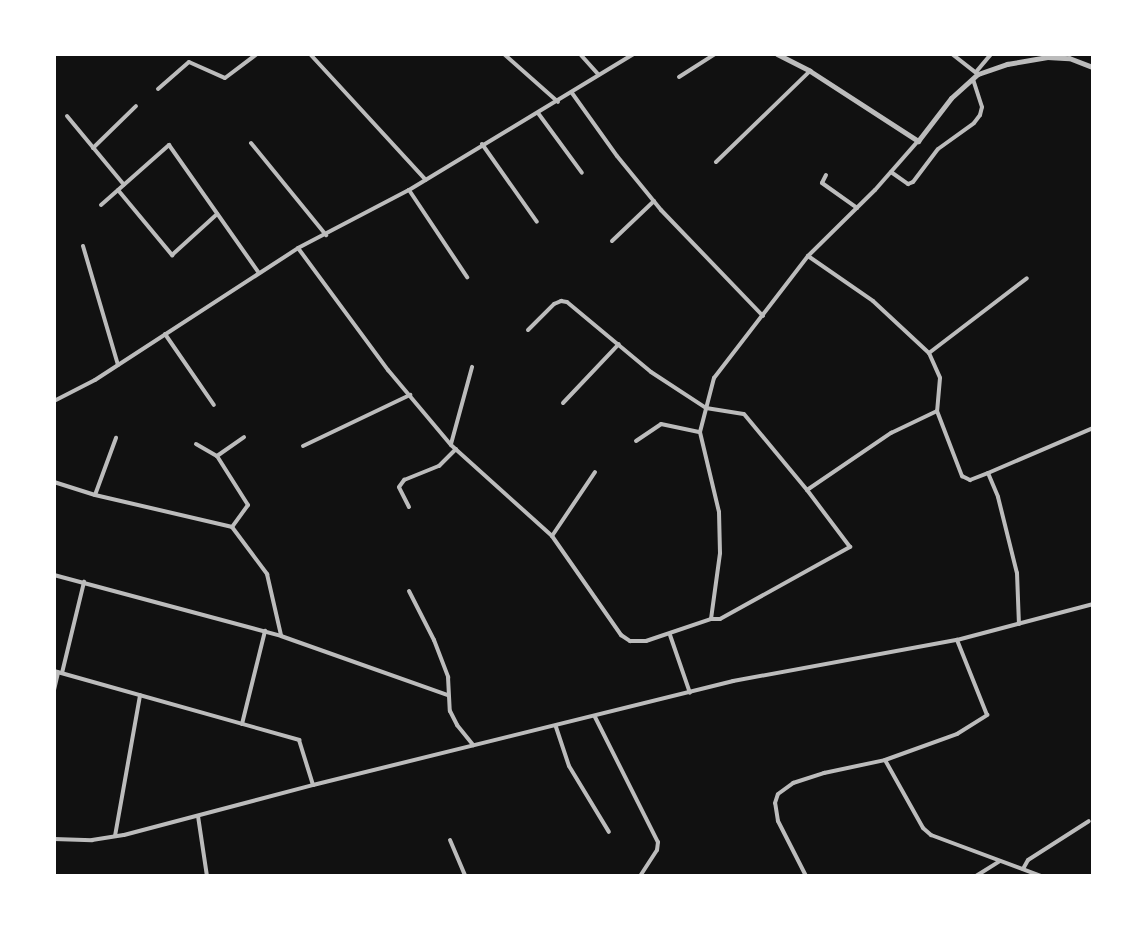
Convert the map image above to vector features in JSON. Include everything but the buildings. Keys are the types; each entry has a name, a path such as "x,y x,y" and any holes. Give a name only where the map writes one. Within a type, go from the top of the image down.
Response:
{"street":[{"path":"158,89 189,62 225,78 257,54"},
{"path":"310,54 426,180"},
{"path":"504,54 558,102"},
{"path":"580,54 599,75"},
{"path":"54,401 117,365 298,248 409,190 634,54"},
{"path":"679,77 715,54"},
{"path":"777,54 810,71 918,141"},
{"path":"952,54 977,73"},
{"path":"711,619 720,553 719,512 700,432 714,378 808,256 891,172 951,98 973,79 991,54"},
{"path":"977,73 1007,64 1047,57 1069,58 1093,67"},
{"path":"716,162 810,71"},
{"path":"891,172 908,184 914,182 938,149 974,123 980,115 982,106 973,79"},
{"path":"572,93 617,156 654,201 764,316"},
{"path":"93,148 136,106"},
{"path":"538,113 582,172"},
{"path":"67,116 124,185"},
{"path":"251,143 326,235"},
{"path":"482,144 537,222"},
{"path":"101,205 169,145 259,273"},
{"path":"826,175 822,183 857,208"},
{"path":"118,190 172,255 217,214"},
{"path":"409,190 467,278"},
{"path":"612,241 654,201"},
{"path":"83,246 117,365"},
{"path":"298,248 451,445 552,536 621,635 630,641 646,641 670,635 711,619 720,619 850,547 807,490 744,414 706,408 651,372 567,302 554,304 528,330"},
{"path":"808,256 873,300 929,353 940,378 937,411 962,476 970,480 1093,428"},
{"path":"929,353 1027,278"},
{"path":"165,334 214,405"},
{"path":"563,403 618,344"},
{"path":"451,445 472,367"},
{"path":"303,446 410,395"},
{"path":"807,490 891,433 937,411"},
{"path":"636,441 661,424 700,432"},
{"path":"217,456 244,437"},
{"path":"95,495 116,438"},
{"path":"196,444 217,456 248,505 232,527"},
{"path":"409,507 399,487 404,480 439,466 456,449"},
{"path":"552,536 595,472"},
{"path":"988,473 1009,536 1017,573 1019,624"},
{"path":"54,482 95,495 232,527 267,574 281,636"},
{"path":"54,575 265,631 448,695"},
{"path":"54,690 84,582"},
{"path":"409,591 435,640 448,677 450,711 457,725 474,746"},
{"path":"54,839 92,840 115,836 733,681 957,640 1093,604"},
{"path":"242,724 265,631"},
{"path":"670,635 690,693"},
{"path":"806,876 778,821 775,803 778,794 793,783 824,773 885,760 957,734 987,715 957,640"},
{"path":"58,672 299,740 313,785"},
{"path":"115,836 140,695"},
{"path":"595,717 658,842 657,850 640,876"},
{"path":"556,727 569,766 609,832"},
{"path":"885,760 923,828 931,835 1041,876"},
{"path":"198,816 207,876"},
{"path":"1023,869 1028,860 1089,821"},
{"path":"450,840 465,876"},
{"path":"976,876 1000,861"}]}
